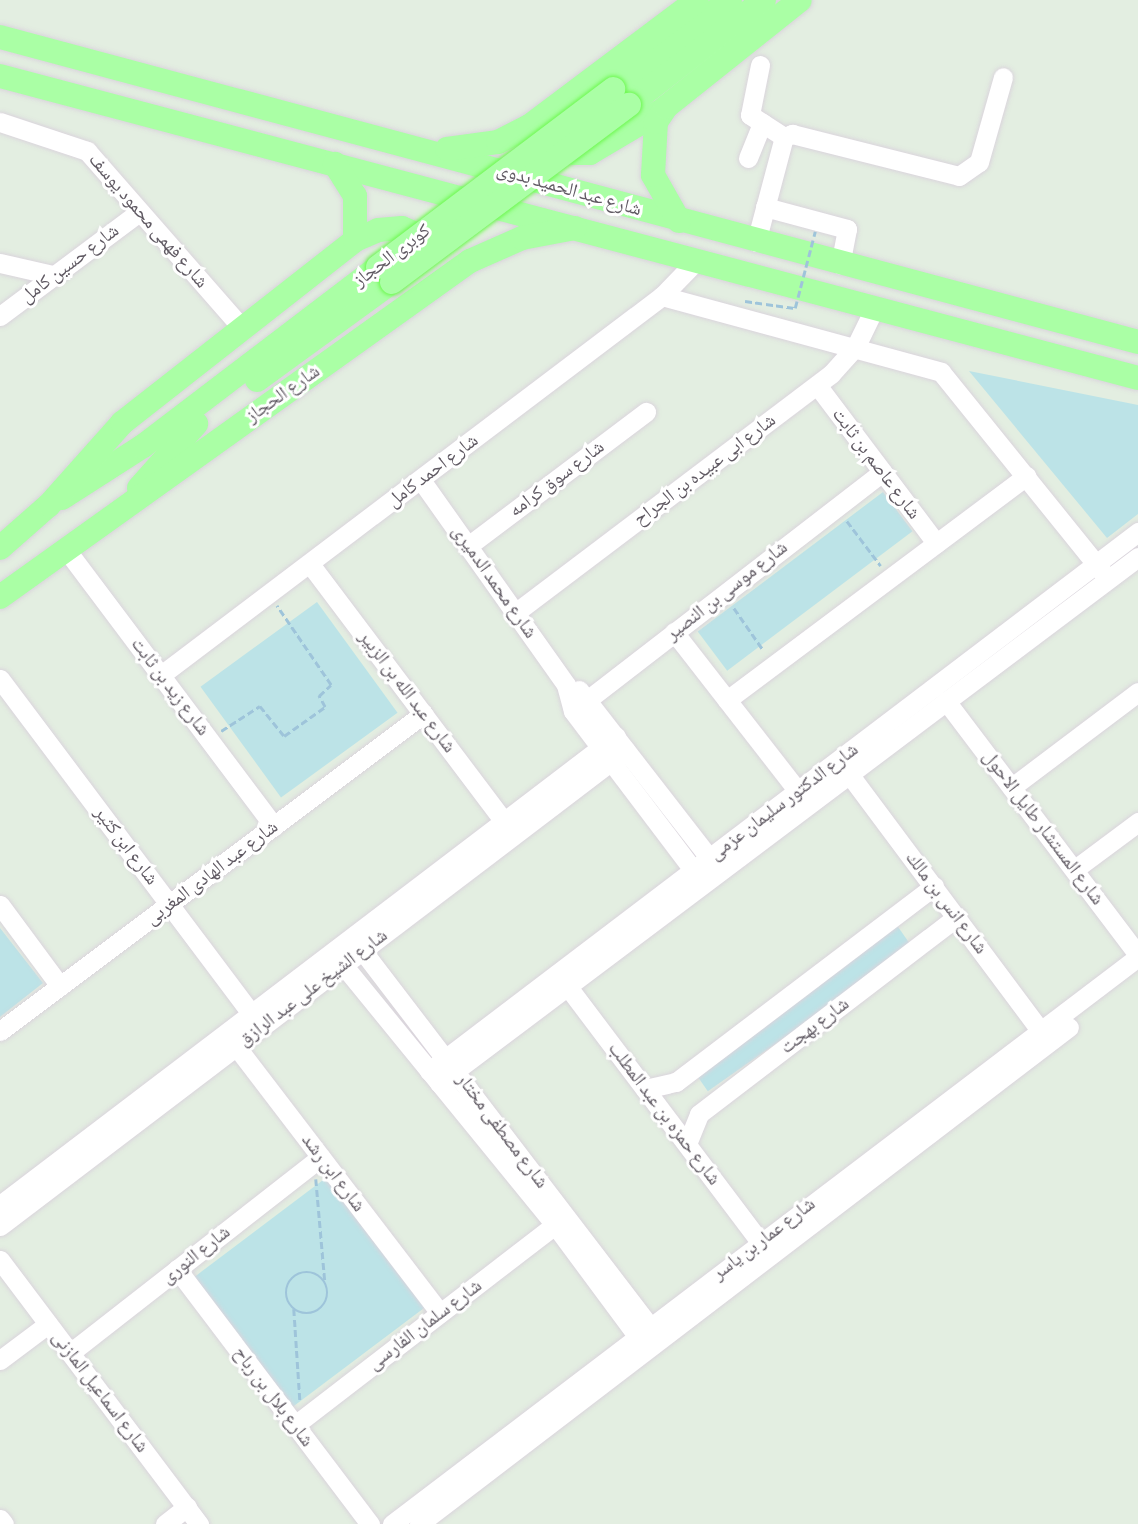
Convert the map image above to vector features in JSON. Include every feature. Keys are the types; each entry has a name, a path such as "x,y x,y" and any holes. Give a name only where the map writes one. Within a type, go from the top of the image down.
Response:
{"main road":[{"path":"428,150 498,142 553,109 697,0"},
{"name":"كوبرى الحجاز","path":"621,97 730,0"},
{"name":"كوبرى الحجاز","path":"132,501 186,432 385,275 621,97 764,0"},
{"path":"553,109 556,139 583,154 598,151 666,107 800,0"},
{"name":"شارع عبد الحميد بدوى","path":"0,37 428,150 756,242 1138,342"},
{"name":"شارع عبد الحميد بدوى","path":"0,76 584,227 874,309 1138,378"},
{"path":"666,107 652,135 650,162 657,188 679,221"},
{"path":"335,164 355,195 355,240"},
{"name":"شارع الحجاز","path":"0,597 65,548 455,273 504,244 584,227"},
{"path":"0,548 49,505 122,424 355,240 390,228 414,231 444,251 455,273"},
{"name":"كوبرى الحجاز","path":"49,505 132,454 385,275"}],"street":[{"path":"760,65 750,115 784,137"},
{"path":"784,137 792,134 959,176 979,162 1003,77"},
{"name":"شارع فهمى محمود يوسف","path":"0,122 87,151 243,329"},
{"path":"748,158 762,124"},
{"path":"756,242 784,137"},
{"path":"765,207 847,229 840,264"},
{"name":"شارع حسين كامل","path":"0,316 139,212"},
{"name":"شارع احمد كامل","path":"161,675 662,296 698,259"},
{"path":"0,263 53,275"},
{"path":"662,296 856,346 942,372 1102,572"},
{"name":"شارع ابى عبيده بن الجراح","path":"515,613 817,385 856,346 874,309"},
{"name":"شارع عاصم بن ثابت","path":"817,385 936,544"},
{"name":"شارع سوق كرامه","path":"468,546 646,412"},
{"name":"شارع موسى بن النصير","path":"580,705 882,472"},
{"path":"727,700 1026,476"},
{"name":"شارع محمد الدميرى","path":"421,480 580,705 707,871"},
{"name":"شارع الدكتور سليمان عزمى","path":"434,1077 707,871 849,774 946,701 1102,572 1138,532"},
{"name":"شارع زيد بن ثابت","path":"65,548 274,826"},
{"name":"شارع الدكتور سليمان عزمى","path":"452,1064 568,987 798,791 1102,572 1138,557"},
{"name":"شارع عبد الله بن الزبير","path":"310,564 504,821"},
{"path":"674,632 798,791"},
{"name":"شارع ابن كثير","path":"0,679 251,1013"},
{"path":"1012,787 1138,692"},
{"name":"شارع المستشار طايل الاحول","path":"946,701 1138,956"},
{"name":"شارع عبد الهادى المغربى","path":"0,1031 423,714"},
{"name":"شارع الشيخ على عبد الرازق","path":"357,944 504,821 613,749"},
{"name":"شارع الشيخ على عبد الرازق","path":"0,1205 231,1040 613,749"},
{"name":"شارع انس بن مالك","path":"849,774 1041,1032"},
{"path":"1075,869 1138,822"},
{"name":"شارع بهجت","path":"645,1089 677,1082 934,886"},
{"path":"0,905 60,986"},
{"name":"شارع بهجت","path":"687,1144 699,1114 957,917"},
{"name":"شارع مصطفى مختار","path":"357,944 452,1064 643,1332"},
{"name":"شارع عمار بن ياسر","path":"392,1524 1138,956"},
{"name":"شارع الشيخ على عبد الرازق","path":"0,1226 231,1040 251,1013 338,959"},
{"name":"شارع مصطفى مختار","path":"338,959 643,1332"},
{"name":"شارع عمار بن ياسر","path":"419,1524 1138,974"},
{"name":"شارع حمزه بن عبد المطلب","path":"568,987 760,1242"},
{"name":"شارع ابن رشد","path":"231,1040 318,1160 440,1313"},
{"name":"شارع النورى","path":"70,1353 318,1160"},
{"name":"شارع سلمان الفارسى","path":"298,1422 555,1225"},
{"name":"شارع اسماعيل المازنى","path":"0,1260 199,1524"},
{"name":"شارع بلال بن رباح","path":"177,1269 298,1422 370,1524"},
{"path":"0,1360 48,1324"},
{"path":"166,1524 187,1507"},
{"path":"0,1519 4,1524"}],"path":[{"path":"755,302 795,308 815,232"},
{"path":"836,507 890,578"},
{"path":"209,740 259,706 284,736 325,706 318,696 331,685 269,594"},
{"path":"723,594 774,665"},
{"path":"294,1309 312,1313 324,1306 318,1160"},
{"path":"298,1422 294,1309 286,1291 296,1275 315,1273 325,1282"}],"shaded area":[{"path":"969,371 1138,405 1138,514 1107,538"},
{"path":"883,492 912,531 727,671 698,632"},
{"path":"317,602 398,713 281,797 201,687"},
{"path":"896,924 913,948 708,1091 691,1067"},
{"path":"0,928 43,983 0,1017"},
{"path":"327,1177 425,1307 293,1407 194,1277"}]}
